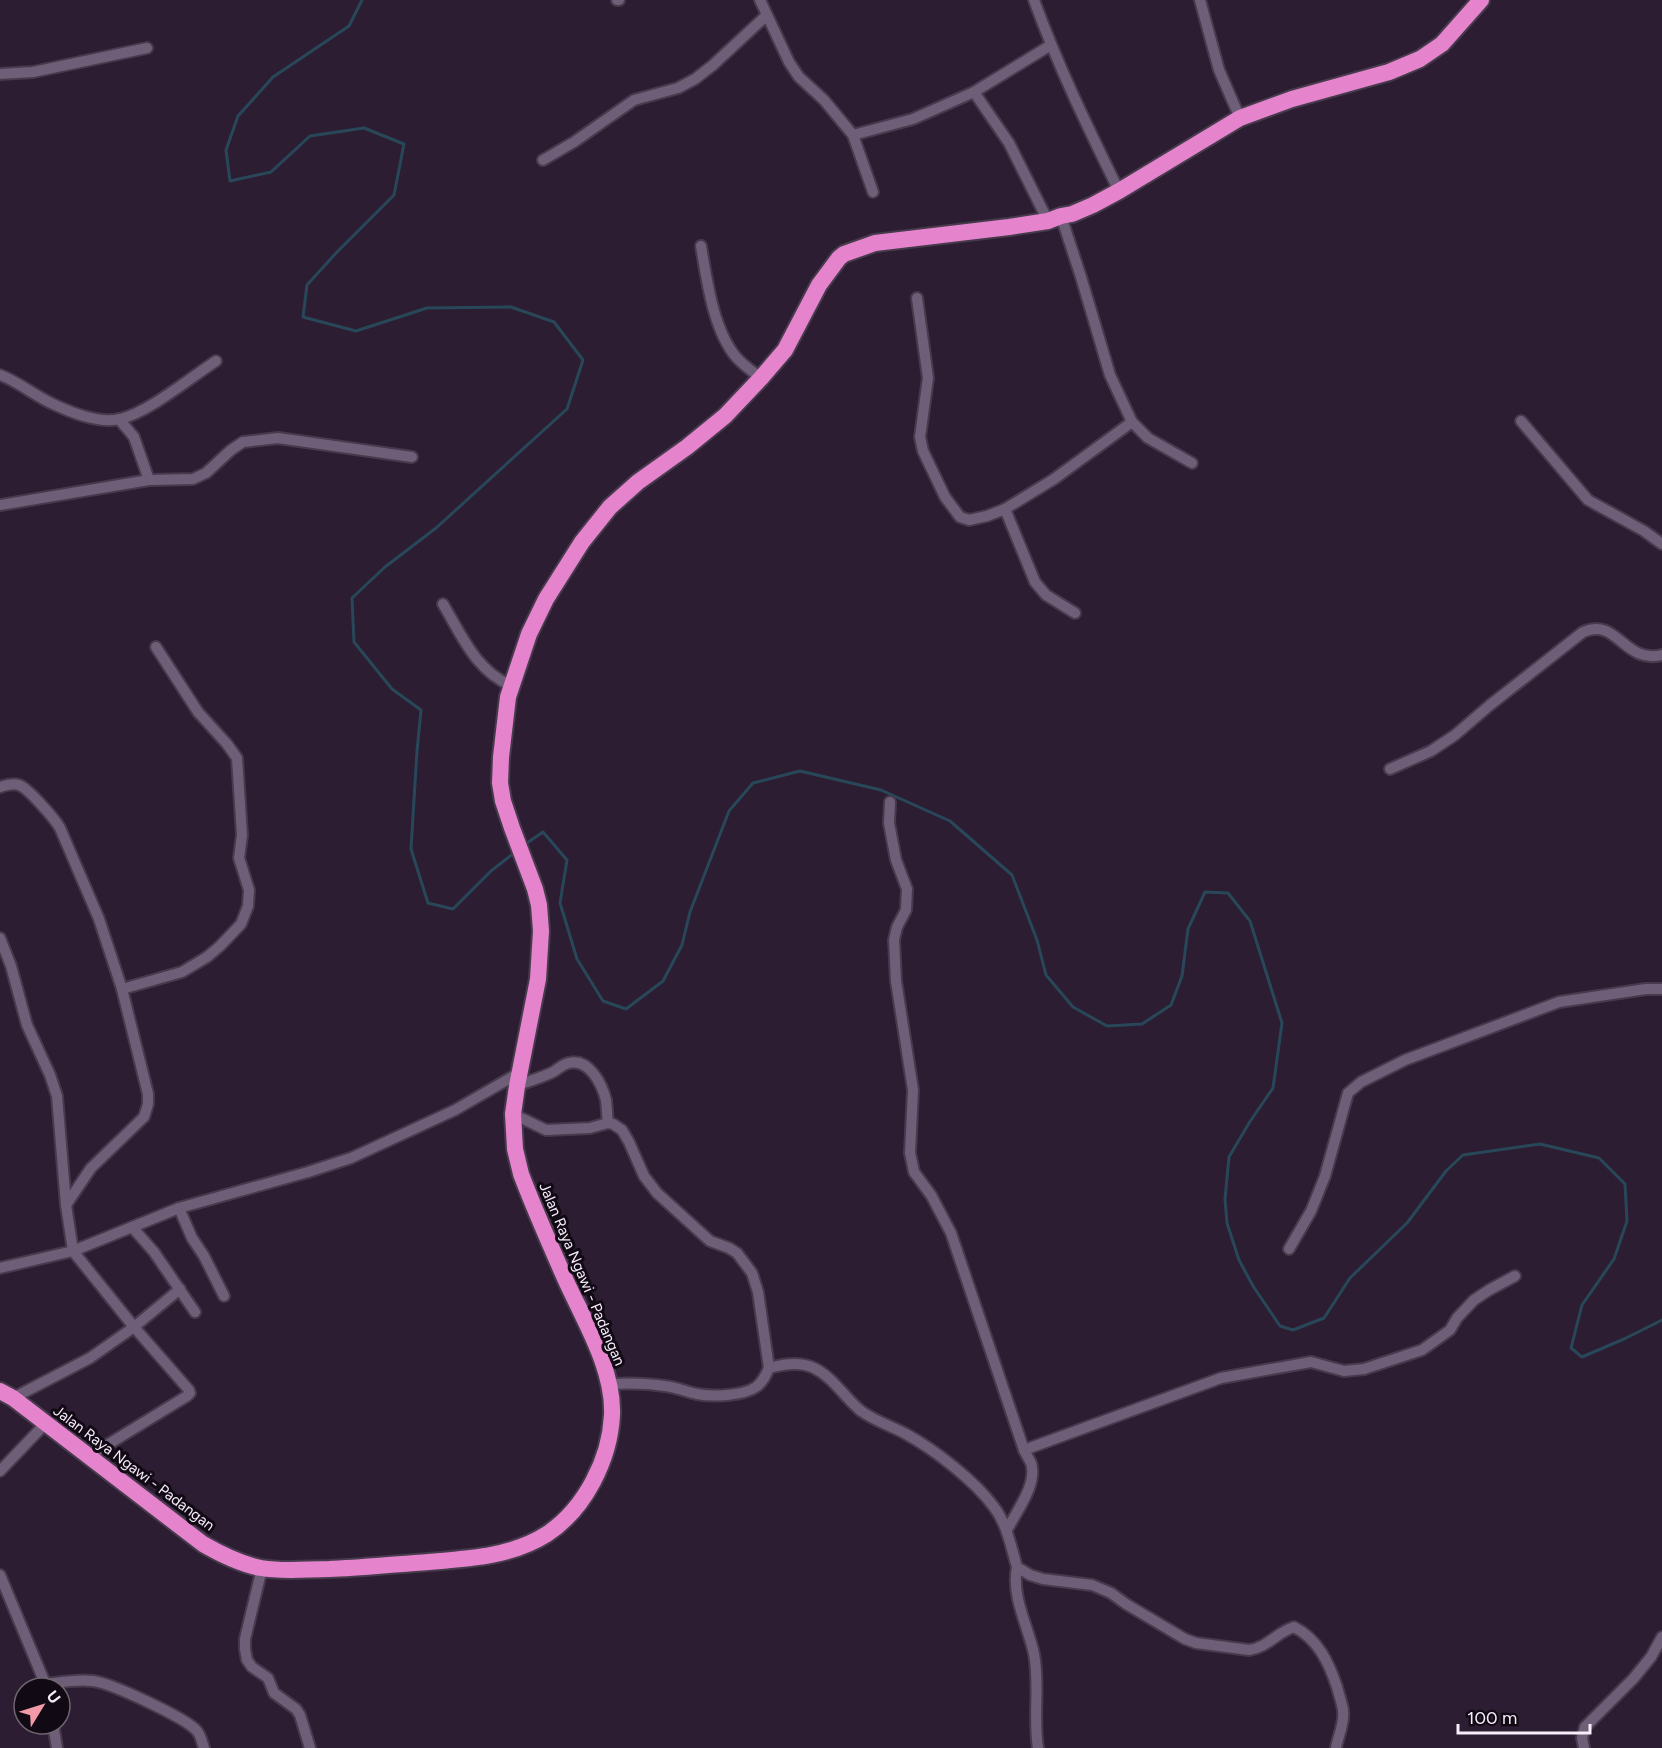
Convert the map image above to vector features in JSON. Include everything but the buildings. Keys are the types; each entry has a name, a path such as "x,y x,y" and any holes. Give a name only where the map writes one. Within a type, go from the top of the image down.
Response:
{"highway":[{"name":"Jalan Raya Ngawi - Padangan","path":"6,1395 203,1544 231,1559 262,1568 290,1570 365,1568 455,1560 502,1552 533,1541 552,1530 568,1515 586,1492 602,1463 612,1416 605,1368 521,1174 515,1149 513,1114 534,1001 541,940 539,905 530,872 503,801 500,783 508,697 529,634 546,598 582,542 610,507 638,482 725,416 761,378 785,350 819,285 844,254 875,243 1072,214 1119,191 1240,117 1292,99 1389,72 1420,59 1442,44 1481,0"}],"street":[{"path":"760,0 789,62 799,77 824,100 853,135 873,192"},
{"path":"1034,0 1082,116 1119,191"},
{"path":"1200,0 1219,70 1240,117"},
{"path":"543,160 574,142 634,100 678,88 690,82 713,65 767,15"},
{"path":"853,135 913,119 974,92 1051,45"},
{"path":"0,74 33,72 147,48"},
{"path":"974,92 1009,143 1054,218 1110,375 1132,422 1148,438 1192,463"},
{"path":"701,246 711,302 727,340 737,358 761,378"},
{"path":"918,298 928,378 920,437 923,451 945,497 960,518 969,520 1005,509 1054,479 1132,422"},
{"path":"0,375 54,405 107,420 119,419 149,406 216,361"},
{"path":"119,419 134,437 149,480"},
{"path":"1521,422 1588,500 1644,531 1662,544"},
{"path":"0,505 149,480 201,477 243,442 278,438 412,457"},
{"path":"1005,509 1035,582 1047,595 1075,613"},
{"path":"443,604 478,662 499,681 512,686"},
{"path":"1390,769 1431,751 1455,735 1582,632 1589,629 1607,631 1641,656 1662,655"},
{"path":"122,989 182,972 207,957 242,924 248,906 249,890 239,858 242,835 237,758 198,712 156,647"},
{"path":"0,787 13,784 26,789 60,828 99,919 122,989 148,1094 147,1111 138,1123 91,1168 66,1205"},
{"path":"890,802 889,823 896,860 907,889 906,910 897,927 894,940 896,981 913,1090 911,1164 951,1233 1024,1450 1031,1463 1030,1488 1007,1530"},
{"path":"0,938 11,966 27,1024 57,1096 72,1251 190,1393 88,1456"},
{"path":"1289,1249 1311,1211 1325,1176 1348,1093 1361,1082 1406,1060 1559,1002 1646,989 1662,989"},
{"path":"0,1268 72,1251 179,1208 351,1158 518,1079 553,1072 572,1062 586,1065 603,1090 608,1124"},
{"path":"513,1114 546,1130 590,1128 608,1124 617,1126 625,1134 644,1176 657,1193 710,1241 733,1250 749,1268 757,1285 769,1368 756,1388 727,1395 711,1396 651,1384 609,1384"},
{"path":"179,1208 192,1238 204,1256 224,1296"},
{"path":"132,1227 154,1252 195,1312"},
{"path":"1024,1450 1221,1378 1311,1362 1344,1371 1364,1369 1422,1350 1450,1330 1457,1318 1474,1300 1515,1276"},
{"path":"6,1395 35,1386 74,1368 134,1327 180,1289"},
{"path":"769,1368 801,1364 817,1369 868,1416 915,1440 962,1475 996,1509 1007,1530 1017,1567 1016,1581 1035,1660 1038,1748"},
{"path":"0,1471 45,1424"},
{"path":"1017,1567 1037,1577 1092,1586 1111,1593 1125,1604 1196,1643 1249,1650 1258,1649 1293,1627 1302,1631 1322,1650 1341,1703 1343,1718 1336,1748"},
{"path":"262,1568 245,1639 245,1649 252,1666 268,1678 274,1694 300,1714 310,1748"},
{"path":"0,1575 43,1676"},
{"path":"1584,1748 1583,1732 1588,1723 1633,1679 1651,1658 1662,1637"},
{"path":"72,1681 80,1680 108,1684 166,1712 196,1729 204,1748"}],"waterway":[{"path":"362,0 349,26 273,77 238,116 226,150 230,181 271,172 310,136 364,128 404,144 394,195 307,285 303,317 356,331 427,308 511,307 554,322 583,360 567,409 436,528 385,567 352,598 354,642 392,689 421,710 411,849 428,903 453,909 491,871 514,853"},
{"path":"524,845 543,832 567,860 560,903 577,959 603,1001 626,1009 663,981 682,945 690,912 729,811 753,783 800,771 881,790 950,821 1012,875 1037,940 1046,975 1073,1007 1107,1026 1142,1024 1171,1005 1182,976 1188,929 1205,892 1228,893 1250,921 1282,1023 1273,1088 1229,1157 1225,1199 1227,1223 1239,1260 1253,1286 1280,1326 1293,1330 1324,1318 1350,1278 1407,1223 1446,1171 1463,1155 1540,1144 1599,1158 1625,1184 1627,1221 1614,1259 1582,1305 1571,1348 1582,1357 1662,1320"}]}
